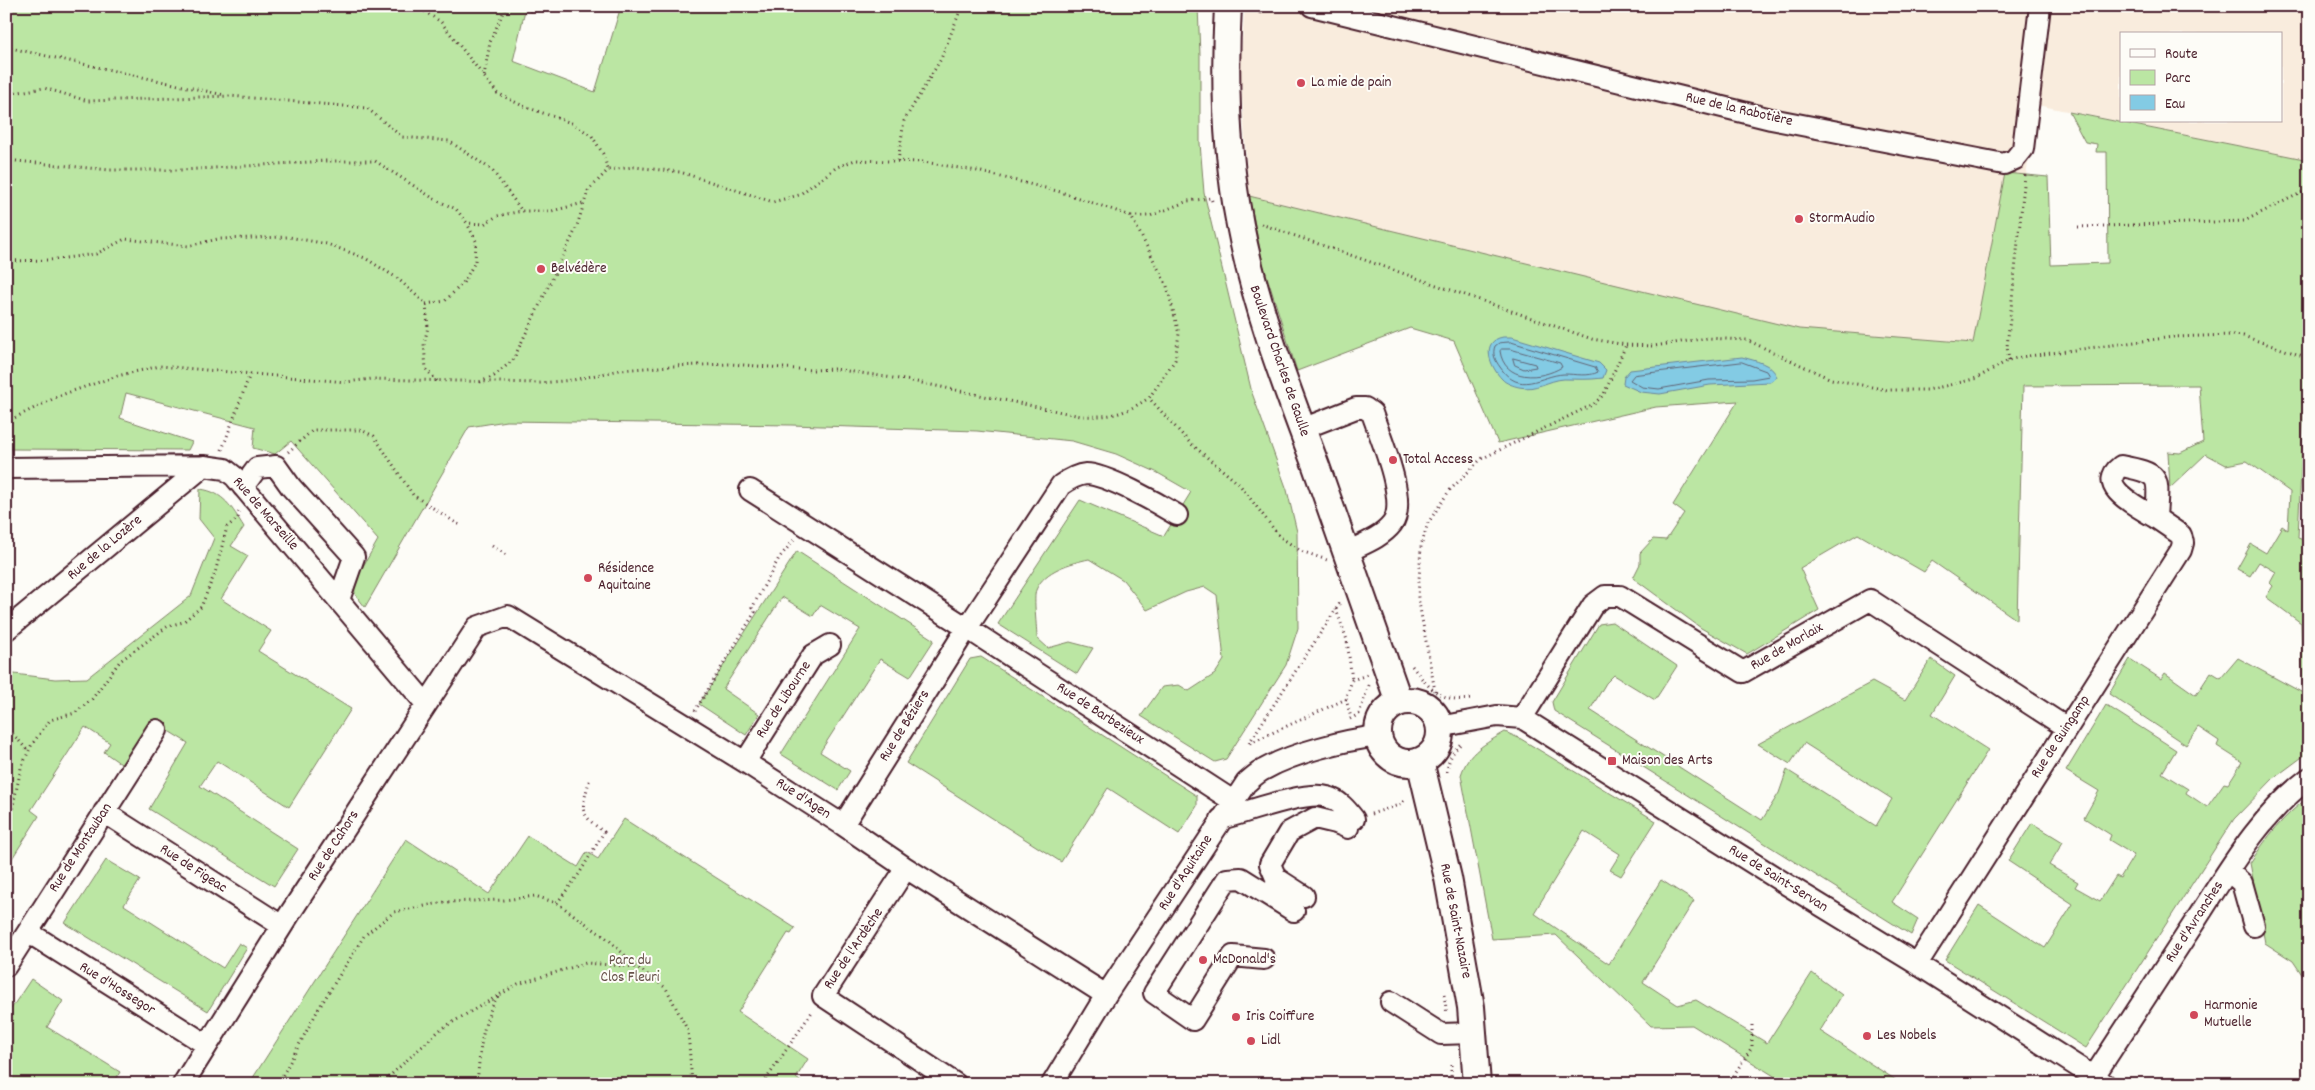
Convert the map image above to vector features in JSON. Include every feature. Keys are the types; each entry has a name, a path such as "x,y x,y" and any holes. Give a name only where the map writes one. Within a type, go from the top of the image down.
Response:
{"main road":[{"name":"Boulevard Charles de Gaulle","path":"1228,6 1226,61 1228,134 1239,224 1251,280 1272,349 1302,429 1340,557 1399,702"},
{"path":"1411,700 1428,707 1436,716 1440,727 1440,736 1435,749 1420,761 1408,763 1396,760 1385,753 1378,736 1381,717 1387,709 1399,702 1411,700"},
{"name":"Rue de Saint-Nazaire","path":"1420,761 1448,878 1471,1007 1462,1034 1477,1084"}],"street":[{"path":"2023,148 2040,6"},
{"name":"Rue de la Rabotière","path":"1320,7 1771,119 2004,164 2015,159 2023,148"},
{"path":"1302,429 1356,408 1365,408 1372,413 1394,477 1397,509 1394,522 1381,536 1340,557"},
{"path":"6,468 210,466"},
{"name":"Rue de Marseille","path":"210,466 225,469 243,487 426,704"},
{"name":"Rue de la Lozère","path":"6,630 210,466"},
{"path":"243,487 257,468 276,466 291,488 354,557 339,600"},
{"name":"Rue de Béziers","path":"843,825 967,628 1061,485 1072,478 1086,474 1101,478 1144,496 1177,515"},
{"name":"Rue de Barbezieux","path":"750,490 1233,800"},
{"name":"Rue de Guingamp","path":"1917,964 2181,550 2183,543 2181,535 2156,518"},
{"name":"Rue de Morlaix","path":"1522,718 1593,605 1605,596 1620,596 1743,672 1870,600 2067,728"},
{"name":"Rue d'Agen","path":"496,618 508,616 745,762 906,868 1106,995"},
{"name":"Rue de Cahors","path":"182,1084 282,926 477,627 496,618"},
{"name":"Rue de Libourne","path":"745,762 813,655 830,645"},
{"name":"Rue de Saint-Servan","path":"1440,727 1498,716 1522,718 1917,964 2096,1081"},
{"name":"Rue de Montauban","path":"6,966 157,730"},
{"name":"Rue d'Aquitaine","path":"1052,1084 1106,995 1220,819 1246,783 1263,769 1284,760 1359,739 1378,736"},
{"name":"Rue d'Avranches","path":"2096,1081 2228,871 2274,808 2309,778"},
{"path":"1220,819 1294,799 1321,795 1333,799 1344,807 1351,824 1315,818 1289,832 1270,864 1276,878 1299,904 1241,878 1227,879 1154,993 1193,1020 1233,956 1264,959"},
{"name":"Rue de Figeac","path":"104,812 282,926"},
{"name":"Rue de l'Ardèche","path":"906,868 823,996 956,1084"},
{"path":"2228,871 2242,883 2254,926"},
{"name":"Rue d'Hossegor","path":"28,932 207,1045"},
{"path":"1391,1002 1441,1034 1462,1034"}],"path":[{"path":"416,6 441,22 497,93 523,106 574,124 592,136 603,154 608,170"},
{"path":"483,76 490,42 506,6"},
{"path":"530,12 531,6"},
{"path":"898,161 904,122 941,59 960,11 960,6"},
{"path":"1260,14 1261,6"},
{"path":"6,47 230,96"},
{"path":"6,94 44,88 88,101 230,96 367,108 402,136 448,141 492,170 522,211"},
{"path":"2009,360 2007,347 2025,183 2023,148"},
{"path":"6,160 110,170 182,170 317,161 374,161 436,200 456,210 476,241 475,262 463,283 445,300 426,304"},
{"path":"478,383 494,376 513,360 576,228 588,191 608,170 634,167 680,172 773,202 798,195 837,167 854,160 924,162 977,171 1061,192 1132,216 1150,216 1196,200 1211,198 1213,205"},
{"path":"2078,227 2244,221 2309,189"},
{"path":"466,223 484,224 497,216 522,211 552,211 584,203"},
{"path":"6,422 61,395 117,376 160,366 346,382 372,379 478,383 540,383 573,380 629,369 730,364 811,370 834,369 912,381 1081,416 1108,417 1133,408 1149,398 1175,360 1180,334 1167,286 1132,216"},
{"path":"1239,224 1251,222 1262,224 1592,339 1626,345 1654,346 1708,338 1747,340 1831,379 1888,390 1927,390 1954,384 1977,378 2009,360 2021,357 2174,337 2243,336 2309,358"},
{"path":"6,261 50,260 96,254 125,239 188,246 218,239 290,237 327,244 365,258 397,278 426,304 428,327 424,344 426,369 438,381"},
{"path":"1435,691 1418,597 1421,546 1428,523 1449,491 1481,459 1594,404 1604,394 1626,345"},
{"path":"210,466 250,374"},
{"path":"1149,398 1190,443 1239,484 1280,537 1301,551 1340,557"},
{"path":"276,466 293,446 313,430 361,430 374,436 413,495 462,526"},
{"path":"6,827 10,820 21,768 28,751 50,720 75,713 92,699 120,661 168,626 183,622 201,607 215,572 227,527 238,518 243,487"},
{"path":"686,726 755,612 752,608 779,558 806,525"},
{"path":"492,546 508,556"},
{"path":"1344,596 1249,743 1346,699"},
{"path":"1336,609 1347,640 1352,680 1346,699 1352,718"},
{"path":"1407,660 1428,688 1456,700 1472,698"},
{"path":"1352,680 1371,673"},
{"path":"6,726 28,751"},
{"path":"557,903 579,874 604,832 586,819 583,810 590,777"},
{"path":"1387,809 1402,804 1408,793 1409,801"},
{"path":"278,1084 319,1008 364,936 394,912 445,902 504,900 535,896 557,903 609,940 637,967 666,988 688,1031 692,1084"},
{"path":"381,1084 441,1029 518,984 586,963 637,967"},
{"path":"1443,990 1462,1034 1451,1084"},
{"path":"477,1084 482,1036 493,1004 499,994"},
{"path":"763,1084 823,996"},
{"path":"1728,1084 1752,1047 1752,1021"}],"shaded area":[{"path":"1245,6 2309,6 2309,160 2121,122 2282,122 2282,32 2120,32 2120,122 2037,105 2026,176 2005,174 1973,343 1799,329 1249,196 1240,68"}],"green space":[{"path":"6,6 526,6 513,61 595,92 621,6 1198,6 1200,143 1204,193 1252,393 1287,490 1297,532 1298,628 1286,665 1226,759 1215,762 1141,716 1162,687 1179,685 1189,691 1215,674 1224,660 1217,595 1205,587 1186,592 1147,610 1123,580 1089,559 1066,565 1052,572 1040,583 1035,594 1037,638 1048,648 1070,642 1093,648 1077,674 998,624 1080,500 1164,536 1191,492 1156,472 1116,454 1072,441 977,431 791,425 506,421 469,427 365,607 355,594 354,582 378,540 291,441 275,454 253,448 255,427 126,393 120,418 192,442 188,450 6,449"},
{"path":"2069,112 2309,160 2309,404 2304,402 2298,538 2309,542 2309,752 2274,778 2234,819 2086,1048 1945,960 1979,905 2045,948 2073,904 2008,861 2032,823 2063,842 2049,865 2078,882 2075,887 2100,901 2116,876 2120,878 2134,855 2109,840 2111,835 2084,818 2099,791 2066,771 2106,705 2176,750 2162,773 2188,789 2186,793 2207,807 2224,783 2228,784 2242,762 2217,746 2219,741 2198,727 2186,745 2109,694 2130,659 2161,679 2165,673 2196,695 2211,672 2221,678 2238,658 2303,693 2301,623 2266,597 2273,586 2270,583 2276,572 2259,562 2250,576 2237,569 2251,544 2266,553 2282,526 2288,530 2290,492 2247,461 2226,465 2206,454 2170,488 2168,452 2180,453 2203,442 2199,385 2023,386 2017,620 1932,561 1924,572 1858,534 1800,568 1819,610 1747,654 1701,628 1633,578 1640,564 1640,553 1653,539 1666,540 1684,513 1673,505 1738,401 1656,407 1498,443 1454,341 1410,328 1297,371 1263,264 1249,196 1799,329 1973,343 2005,173 2048,177 2051,265 2108,263 2107,152 2096,152 2097,144 2085,142"},
{"path":"200,489 221,497 231,507 244,527 231,546 248,556 221,599 271,631 258,651 351,709 289,807 217,761 200,786 298,849 274,886 149,809 188,743 152,721 124,766 104,752 110,743 85,727 31,810 39,816 6,868 6,673 55,679 87,678 191,596 214,538 199,519"},
{"path":"797,551 934,640 910,677 880,659 820,752 850,771 838,790 781,754 860,629 820,605 813,616 782,597 723,689 759,714 746,735 699,704"},
{"path":"1612,622 1677,666 1655,700 1614,675 1606,683 1590,710 1762,820 1779,793 1787,770 1876,826 1892,799 1804,743 1790,764 1758,744 1872,682 1905,700 1931,659 1955,676 1932,714 1988,750 1892,902 1918,919 1911,935 1554,711 1552,702 1599,624"},
{"path":"981,657 1197,796 1197,806 1179,834 1108,788 1061,862 906,763 970,659"},
{"path":"1505,732 1521,739 1656,821 1621,876 1610,870 1620,854 1584,831 1534,913 1609,964 1661,880 1694,901 1643,982 1678,1005 1696,1000 1767,1043 1812,973 1842,995 1820,1031 1902,1084 1787,1084 1692,1025 1651,1026 1556,935 1492,939 1461,775 1468,760 1478,749"},
{"path":"2309,797 2309,985 2293,961 2265,943 2250,863 2276,827"},
{"name":"Parc du Clos Fleuri","path":"624,819 795,928 791,934 788,933 738,1012 808,1059 796,1078 804,1084 249,1084 406,839 489,894 528,836 578,867 587,852 598,859"},
{"path":"106,860 140,880 124,905 223,968 239,943 247,948 208,1011 65,923"},
{"path":"31,979 63,1001 47,1027 120,1072 113,1084 6,1084 6,1006 11,1009"}],"water":[{"path":"1512,337 1599,363 1606,370 1603,378 1564,379 1531,388 1515,386 1503,380 1494,368 1489,355 1491,344 1496,339"},
{"path":"1742,357 1767,366 1775,372 1777,377 1770,382 1710,385 1660,394 1641,392 1623,384 1624,377 1630,370"}],"place":[{"name":"La mie de pain","path":"1301,83"},
{"name":"StormAudio","path":"1799,219"},
{"name":"Belvédère","path":"541,269"},
{"name":"Total Access","path":"1393,460"},
{"name":"Résidence Aquitaine","path":"588,578"},
{"name":"Maison des Arts","path":"1612,761"},
{"name":"McDonald's","path":"1203,960"},
{"name":"Harmonie Mutuelle","path":"2194,1015"},
{"name":"Iris Coiffure","path":"1236,1017"},
{"name":"Les Nobels","path":"1867,1036"},
{"name":"Lidl","path":"1251,1041"}]}
